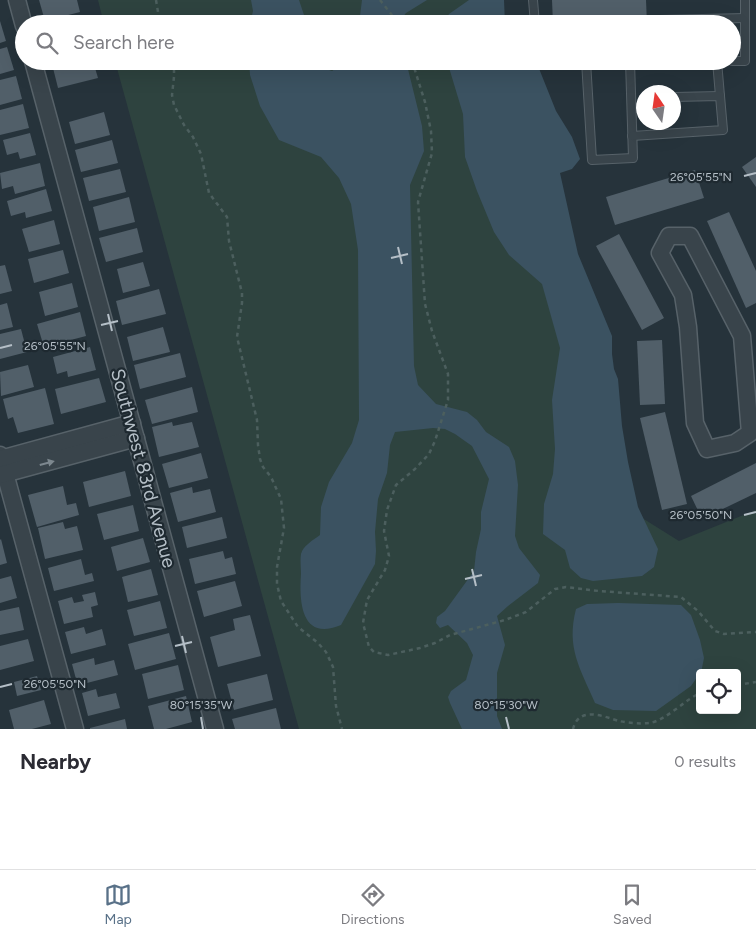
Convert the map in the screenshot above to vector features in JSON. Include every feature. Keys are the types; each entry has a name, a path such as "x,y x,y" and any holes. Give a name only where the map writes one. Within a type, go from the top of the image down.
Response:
{"street":[{"path":"17,0 21,15"},
{"name":"Southwest 83rd Avenue","path":"35,70 215,729"},
{"path":"669,236 690,236 749,333 750,433 735,443 707,449 694,423 688,327 683,295 660,254 669,236"},
{"path":"75,729 1,465 134,431"}],"lane":[{"path":"533,0 534,15"},
{"path":"741,61 745,61 745,0"},
{"path":"741,18 745,18"},
{"path":"587,70 592,160 633,158 630,70"},
{"path":"632,136 723,130 718,70"},
{"path":"681,97 720,96"}],"path":[{"path":"156,0 158,15"},
{"path":"380,0 391,15"},
{"path":"174,70 172,95 174,105 184,125 193,136 201,154 209,193 227,217 229,242 242,294 237,337 251,390 258,446 263,468 271,477 281,499 284,528 277,584 281,601 298,627 326,652 333,667 336,706 342,729"},
{"path":"415,70 432,132 432,153 418,202 425,304 432,332 448,374 448,400 438,435 429,454 396,485 387,510 384,531 389,556 384,570 367,600 363,623 369,647 374,652 388,655 435,643 450,635 505,620 526,612 555,589 566,587 599,592 682,597 698,610 714,631 724,634 756,632"},
{"path":"741,684 756,682"},
{"path":"573,729 579,719 587,715 599,714 620,721 652,723 696,695"}],"green space":[{"path":"98,0 477,0 479,15 102,15"},
{"path":"117,70 495,70 623,506 679,541 756,510 756,729 299,729"}],"water":[{"path":"251,0 299,0 304,15 252,15"},
{"path":"362,0 427,0 404,15 360,15"},
{"path":"469,0 504,0 505,15 449,14"},
{"path":"250,70 408,70 422,126 424,151 410,185 414,366 418,385 436,404 467,412 477,420 486,432 509,447 515,461 518,485 515,536 519,548 540,575 538,583 497,616 505,645 497,673 497,716 502,729 462,729 448,697 451,691 466,680 473,655 467,643 448,625 440,628 436,623 437,617 445,611 474,571 481,529 481,512 489,479 472,446 455,434 445,429 433,428 395,432 390,445 387,473 378,499 375,564 341,625 328,629 318,628 310,624 305,616 301,596 301,554 311,541 320,535 321,507 329,482 352,443 359,420 358,250 351,204 339,178 321,157 279,140 260,106"},
{"path":"450,70 540,70 556,111 572,137 580,159 572,169 560,173 578,254 612,336 612,354 614,369 618,379 622,426 628,462 638,507 658,549 654,567 642,576 593,581 581,578 570,568 565,550 543,534 544,504 553,474 555,449 552,400 560,348 542,284 509,255 494,232 477,191 465,157 463,114"},
{"path":"587,604 681,605 691,615 704,658 702,669 696,669 696,679 691,686 656,711 613,710 595,703 576,658 573,635 576,609"}],"building":[{"path":"39,0 77,0 80,12 68,15 43,15"},
{"path":"552,0 646,0 647,15 553,15"},
{"path":"0,21 6,41 0,43"},
{"path":"7,47 14,70 0,74 0,49"},
{"path":"54,70 96,70 98,78 58,88"},
{"path":"16,76 22,99 0,105 0,80"},
{"path":"23,104 29,128 0,135 0,110"},
{"path":"104,112 110,135 75,144 69,122"},
{"path":"30,133 36,155 20,159 18,152 7,155 3,140"},
{"path":"112,140 118,163 81,172 75,150"},
{"path":"756,157 756,187 742,167"},
{"path":"40,163 45,186 15,194 13,186 2,189 0,173"},
{"path":"120,169 126,192 89,201 83,178"},
{"path":"695,170 704,198 615,225 606,197"},
{"path":"46,189 52,211 26,218 25,212 11,216 7,201"},
{"path":"129,197 135,222 99,231 93,207"},
{"path":"729,212 756,271 756,303 746,308 707,221"},
{"path":"54,220 60,244 29,252 22,229"},
{"path":"137,228 143,252 106,262 99,238"},
{"path":"619,234 664,318 642,330 596,246"},
{"path":"63,250 69,273 34,283 28,259"},
{"path":"143,262 150,286 123,293 117,269"},
{"path":"5,265 12,291 0,294 0,266"},
{"path":"72,283 78,307 45,316 39,292"},
{"path":"159,289 166,314 122,325 116,301"},
{"path":"7,303 13,327 0,330 0,305"},
{"path":"80,312 86,336 44,347 37,324"},
{"path":"163,327 170,352 133,361 127,337"},
{"path":"21,329 27,352 0,359 0,334"},
{"path":"662,340 665,404 640,405 637,341"},
{"path":"90,347 96,370 68,377 67,371 57,374 53,357"},
{"path":"180,353 186,377 140,389 134,365"},
{"path":"28,365 34,387 1,396 0,372"},
{"path":"99,378 106,402 61,414 55,389"},
{"path":"192,387 198,412 152,424 145,400"},
{"path":"45,388 54,424 18,433 13,417 8,419 3,399"},
{"path":"665,412 687,504 662,510 640,418"},
{"path":"172,422 173,426 192,422 199,447 159,457 152,427"},
{"path":"201,453 208,478 169,488 162,464"},
{"path":"756,463 756,493 702,519 691,496"},
{"path":"125,471 131,496 89,507 83,482"},
{"path":"63,486 67,505 76,503 79,515 37,527 28,495"},
{"path":"192,487 193,493 210,489 216,512 178,522 170,493"},
{"path":"133,505 139,531 104,540 97,514"},
{"path":"222,517 227,538 187,548 182,527"},
{"path":"63,522 65,529 77,526 83,550 45,559 38,528"},
{"path":"143,538 150,562 117,571 111,547"},
{"path":"0,540 7,563 0,565"},
{"path":"223,551 225,559 232,557 236,574 195,584 189,559"},
{"path":"81,559 85,575 92,573 94,581 54,591 48,568"},
{"path":"151,569 158,595 128,602 122,577"},
{"path":"11,576 17,598 0,603 0,579"},
{"path":"235,581 242,606 204,617 197,591"},
{"path":"95,592 98,605 91,607 93,617 64,624 58,601 72,597 74,603 84,601 82,595"},
{"path":"160,601 167,628 134,636 127,610"},
{"path":"19,607 24,630 0,635 0,611"},
{"path":"250,615 261,656 218,667 210,637 235,630 233,619"},
{"path":"84,627 86,634 102,629 106,645 71,654 65,632"},
{"path":"169,633 176,659 135,670 128,644"},
{"path":"28,639 34,661 0,670 0,646"},
{"path":"94,658 95,665 114,660 118,675 83,684 81,678 76,679 72,664"},
{"path":"178,665 184,690 148,699 142,674"},
{"path":"267,674 273,700 234,710 227,684"},
{"path":"37,676 41,690 17,696 14,682"},
{"path":"96,689 98,697 116,693 120,708 88,716 82,693"},
{"path":"186,696 192,722 166,729 154,729 148,706"},
{"path":"44,700 51,724 32,729 14,729 9,710"},
{"path":"276,708 281,729 235,729 232,719"},
{"path":"125,719 127,729 90,729 90,728"}]}
